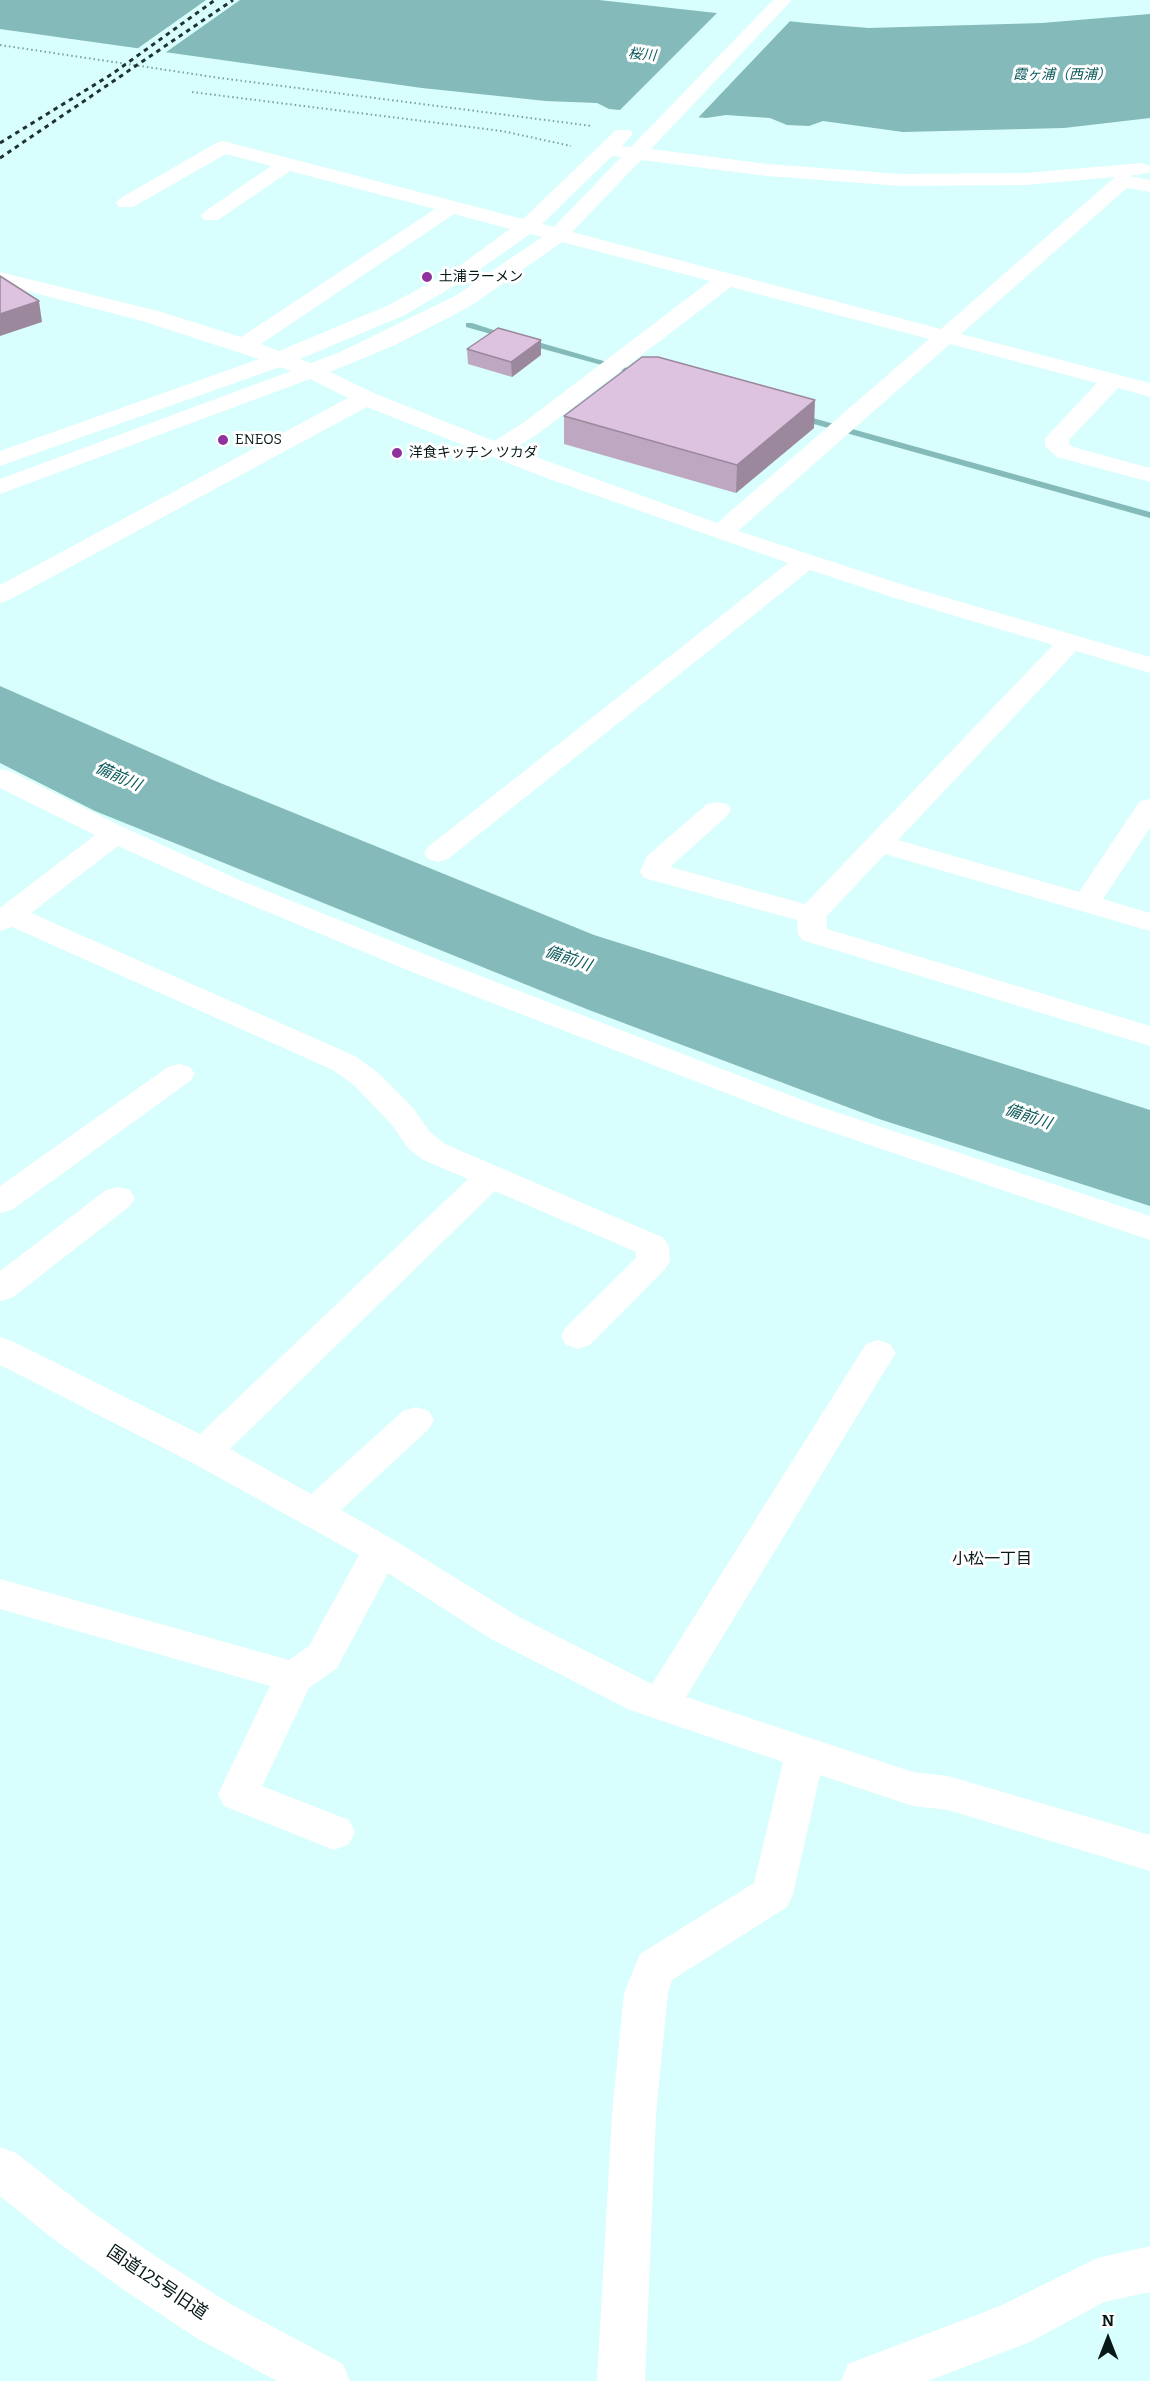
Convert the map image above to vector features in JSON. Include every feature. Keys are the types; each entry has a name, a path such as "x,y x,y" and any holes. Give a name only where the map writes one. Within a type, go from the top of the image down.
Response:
{"street":[{"path":"0,487 311,371 387,340 463,301 531,256 559,234 783,0"},
{"path":"0,459 280,359 368,323 430,292 480,261 529,225 632,125"},
{"path":"612,146 639,149 686,160 806,174 901,180 1122,176 1150,168"},
{"path":"126,203 223,147 529,225 1150,390"},
{"path":"686,160 719,155 883,170 952,170 1038,167 1150,156"},
{"path":"210,216 288,163"},
{"path":"1122,176 1150,186"},
{"path":"721,533 945,337 1122,176"},
{"path":"243,345 259,337 452,206"},
{"path":"0,278 150,316 243,345 311,371 368,399 495,450 721,533 904,593 1150,665"},
{"path":"495,450 531,428 727,279"},
{"path":"1113,380 1057,439 1057,446 1065,452 1150,475"},
{"path":"0,595 352,404 368,399"},
{"path":"438,853 806,561"},
{"path":"1071,641 811,915 813,934 1150,1036"},
{"path":"0,777 114,834 265,901 428,967 807,1113 1150,1228"},
{"path":"1086,903 1150,807"},
{"path":"717,810 657,862 654,872 811,915"},
{"path":"114,834 5,918 344,1063 366,1079 403,1117 419,1140 434,1152 652,1246 653,1261 578,1336"},
{"path":"879,843 1150,922"},
{"path":"0,1202 179,1074"},
{"path":"204,1452 490,1177"},
{"path":"0,1289 118,1198"},
{"path":"0,1350 204,1452 381,1550 505,1628 644,1699 913,1789 948,1793 1150,1853"},
{"path":"660,1705 878,1353"},
{"path":"314,1513 416,1420"},
{"path":"334,1832 238,1794 294,1677 323,1657 381,1550"},
{"path":"0,1594 294,1677"},
{"path":"621,2381 634,2114 646,1993 655,1968 772,1894 806,1752"},
{"name":"国道125号旧道","path":"0,2168 68,2222 138,2272 215,2322 326,2381"},
{"path":"865,2381 1013,2325 1097,2281 1150,2269"}],"path":[{"path":"0,45 220,78 599,127"},
{"path":"192,92 502,131 573,146 612,146"}],"water":[{"path":"0,0 599,0 869,28 1042,23 1150,14 1150,118 1064,128 903,132 823,121 809,126 787,125 770,118 726,115 706,118 609,109 597,103 546,101 422,88 0,29"},
{"name":"備前川","path":"0,686 213,780 594,935 1150,1110 1150,1206 879,1119 589,1010 95,811 0,763"}],"pier":[{"path":"206,0 240,0 162,55 134,51"},
{"path":"719,11 792,19 696,120 617,113"}],"building":[{"path":"0,276 39,301 0,314"},
{"path":"498,328 541,340 511,362 467,349"},
{"path":"642,357 658,357 815,400 737,465 564,416"}],"waterway":[{"path":"469,325 508,336"},
{"path":"528,342 641,373"},
{"path":"799,417 1150,515"}],"railway":[{"path":"0,143 112,74 215,0"},
{"path":"0,158 233,0"}],"place":[{"name":"土浦ラーメン","path":"427,277"},
{"name":"ENEOS","path":"223,440"},
{"name":"洋食キッチン ツカダ","path":"397,453"}],"district":[{"name":"小松一丁目","path":"992,1560"}],"water label":[{"name":"桜川","path":"642,55"},
{"name":"霞ヶ浦（西浦）","path":"1062,75"}]}
